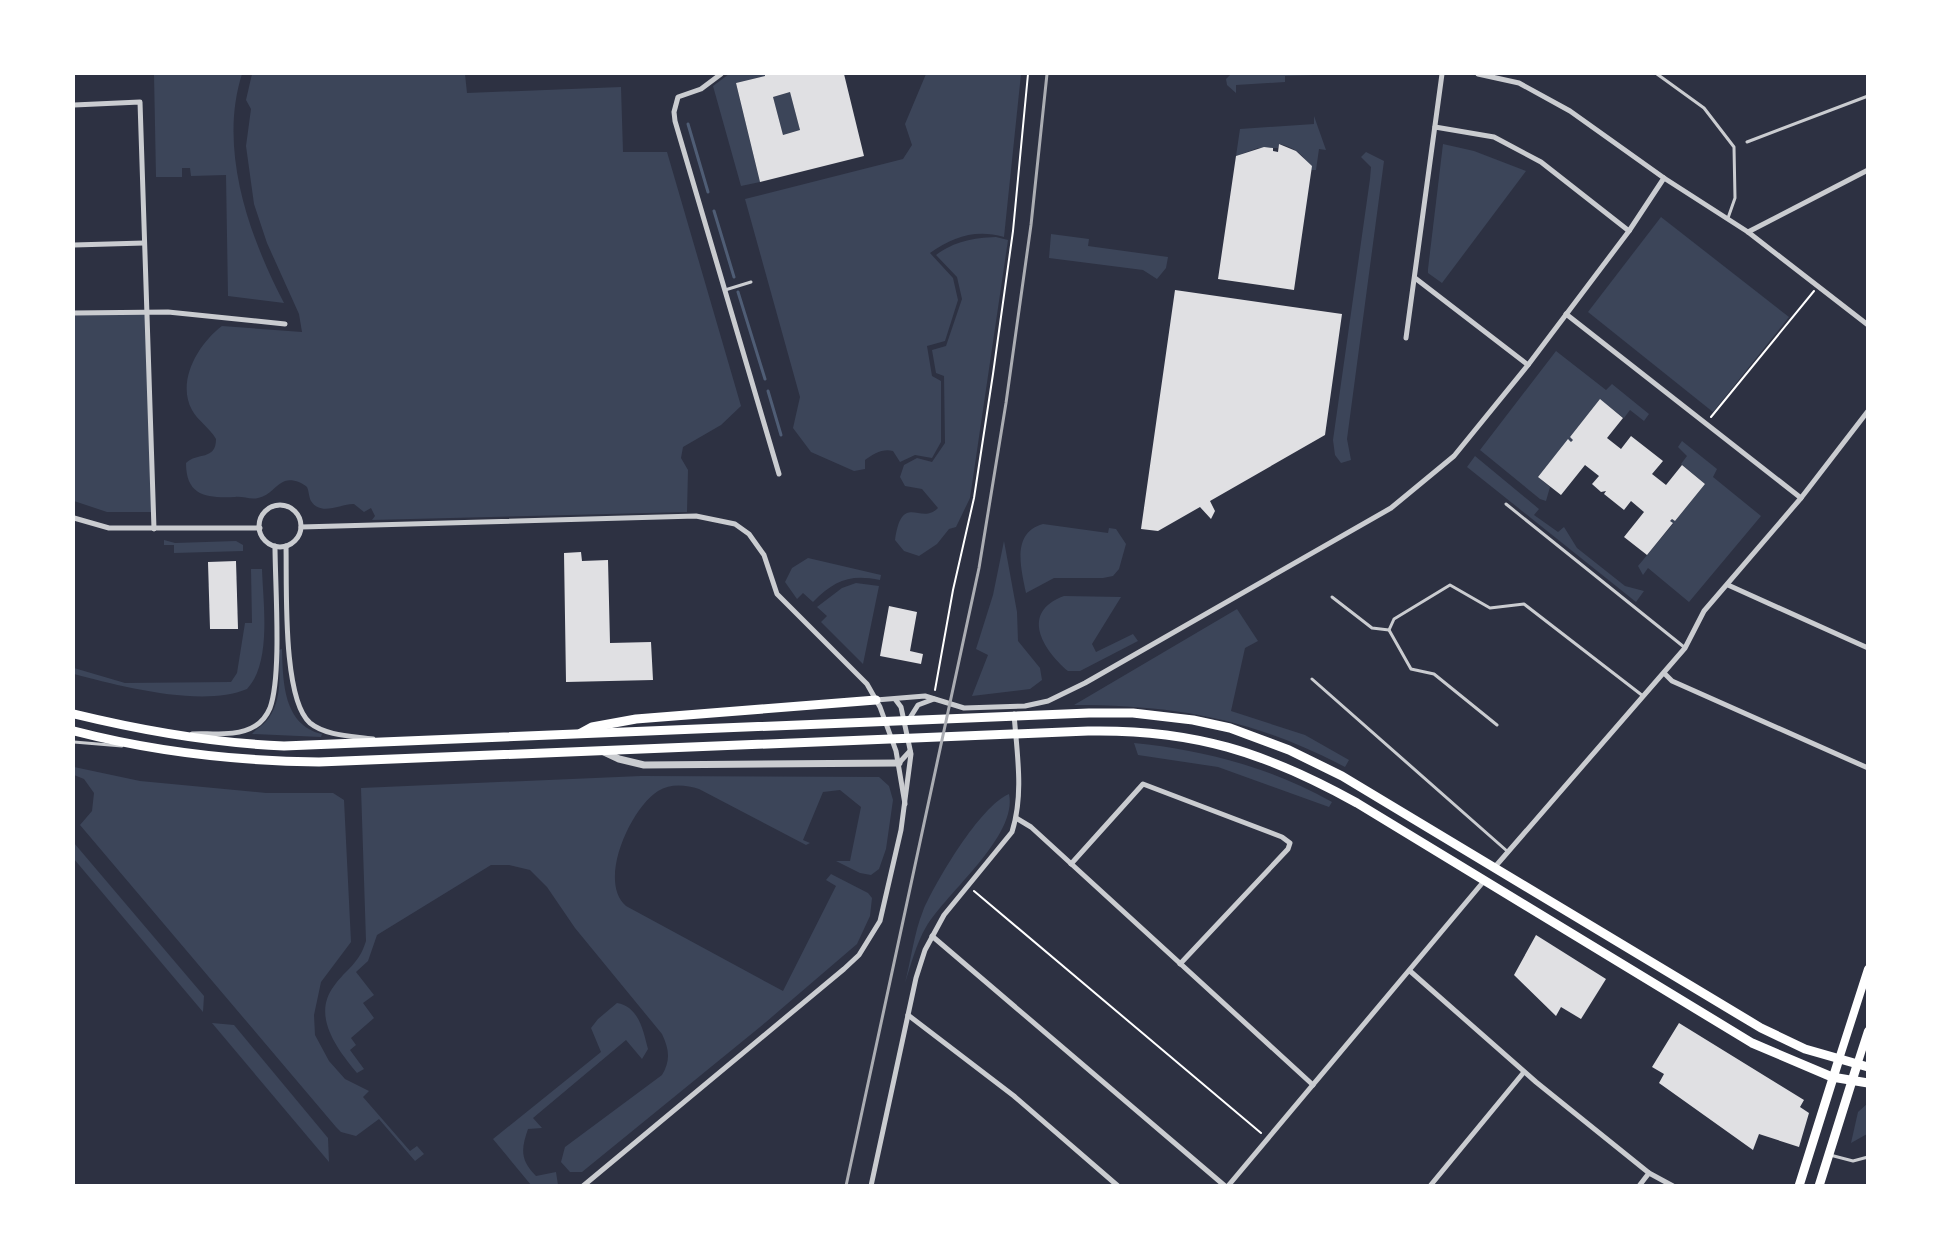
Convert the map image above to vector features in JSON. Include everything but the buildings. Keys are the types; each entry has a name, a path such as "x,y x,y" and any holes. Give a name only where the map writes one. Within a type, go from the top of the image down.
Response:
{"main road":[{"path":"579,734 592,727 636,719 876,700"},
{"path":"74,714 161,734 230,744 284,746 1133,713 1230,728 1289,750 1342,776 1761,1028 1805,1049 1868,1067"},
{"path":"74,731 150,748 227,759 319,762 1132,730 1223,744 1283,765 1357,802 1604,954 1770,1051 1832,1077 1868,1083"},
{"path":"1799,1185 1868,969"},
{"path":"1819,1185 1868,1031"}],"street":[{"path":"721,74 701,89 681,94 676,100 674,112 779,474"},
{"path":"1406,338 1443,74"},
{"path":"1478,74 1519,83 1539,92 1664,178 1748,232 1868,325"},
{"path":"74,105 140,102 154,529"},
{"path":"1435,127 1494,137 1541,162 1629,231"},
{"path":"1748,232 1868,170"},
{"path":"876,700 925,696 964,708 1014,706 1048,701 1077,688 1391,508 1454,456 1528,365 1629,231 1664,178"},
{"path":"74,245 144,243"},
{"path":"1415,278 1528,365"},
{"path":"74,313 147,312 285,324"},
{"path":"1566,314 1801,498"},
{"path":"1494,868 1685,648 1695,634 1704,612 1801,498 1868,411"},
{"path":"281,505 298,515 301,527 294,542 286,546 275,546 263,538 260,528 262,516 267,510 281,505"},
{"path":"301,527 696,516 716,518 735,524 749,534 764,555 777,594 867,684 876,700 898,763 905,804"},
{"path":"74,518 110,528 260,528"},
{"path":"161,734 238,732 254,727 264,718 270,707 275,674 275,546"},
{"path":"286,546 290,660 295,698 303,716 318,728 336,734 395,742"},
{"path":"1728,585 1868,648"},
{"path":"1664,673 1672,681 1868,768"},
{"path":"583,1185 859,955 880,921 905,804 911,762 907,731 900,704 895,699"},
{"path":"907,731 909,718 918,705 934,699"},
{"path":"871,1185 916,978 932,936 968,885 1012,832 1019,794 1014,706"},
{"path":"602,750 619,759 644,765 898,763 909,756 910,747"},
{"path":"1071,864 1143,784 1282,837 1290,843 1288,849 1180,964"},
{"path":"1016,818 1031,827 1313,1085"},
{"path":"932,936 1226,1185 1398,982 1410,971 1484,881"},
{"path":"1410,971 1524,1072 1649,1173 1673,1185"},
{"path":"908,1015 1014,1096 1118,1185"},
{"path":"1430,1185 1524,1072"},
{"path":"1639,1185 1649,1173"}],"lane":[{"path":"1657,74 1704,108 1734,147 1735,198 1728,218"},
{"path":"1747,142 1868,96"},
{"path":"725,290 751,282"},
{"path":"1506,504 1685,648"},
{"path":"1389,630 1394,619 1450,585 1490,608 1524,604 1643,696"},
{"path":"1332,597 1372,628 1389,630"},
{"path":"1389,630 1411,669 1434,674 1497,725"},
{"path":"1312,679 1507,851"},
{"path":"74,742 150,748"},
{"path":"1828,1154 1853,1161 1868,1157"}],"path":[{"path":"934,699 952,590 974,498 993,374 1013,231 1028,74"},
{"path":"1706,424 1818,285"},
{"path":"968,885 1268,1138"}],"shaded area":[{"path":"154,74 242,74 235,103 234,132 241,192 259,249 284,303 228,296 226,175 191,176 190,168 182,168 182,177 156,177"},
{"path":"252,74 465,74 467,93 621,87 623,152 667,152 741,406 721,425 683,447 681,458 688,470 687,512 372,520 375,516 371,508 364,512 354,504 326,509 315,506 310,500 307,487 299,482 285,481 266,495 255,498 208,496 194,489 187,474 186,463 213,450 216,439 192,410 188,399 188,375 198,352 213,333 222,326 302,332 299,314 267,243 254,204 246,146 251,109 246,100"},
{"path":"729,74 765,74 765,76 736,83 760,182 741,186 713,86"},
{"path":"926,74 1021,74 1004,237 974,234 956,239 930,253 953,278 958,300 945,341 927,346 932,376 941,381 941,442 932,458 915,455 900,462 893,451 886,450 865,460 865,469 854,471 811,452 793,428 800,397 745,199 903,159 912,145 905,124"},
{"path":"1231,74 1314,75 1285,76 1285,82 1236,85 1236,93 1227,85 1226,79"},
{"path":"790,92 800,130 783,135 773,97"},
{"path":"1314,116 1326,150 1319,149 1316,170 1311,170 1306,160 1298,152 1279,144 1278,148 1258,148 1236,156 1240,129 1314,124"},
{"path":"1443,144 1474,151 1526,171 1442,283 1428,273 1428,269"},
{"path":"1366,152 1384,161 1347,439 1351,460 1341,463 1335,455 1333,440 1370,179 1371,167 1361,157"},
{"path":"1661,217 1789,317 1713,412 1588,312"},
{"path":"1051,234 1089,239 1088,246 1168,257 1166,268 1157,279 1143,270 1049,258"},
{"path":"996,237 1008,240 970,498 956,527 949,529 937,544 919,556 904,551 895,540 898,525 907,513 932,513 938,508 922,489 905,486 900,477 904,465 917,458 932,462 945,443 944,376 936,373 932,350 946,346 962,299 957,277 936,255 964,241"},
{"path":"147,312 153,512 107,512 74,501 74,313"},
{"path":"1556,351 1606,390 1612,384 1649,414 1644,421 1630,410 1624,418 1600,400 1570,437 1573,440 1571,442 1568,440 1538,477 1550,487 1546,501 1540,499 1480,450"},
{"path":"1682,441 1717,469 1713,477 1761,516 1689,602 1648,568 1643,575 1638,566 1673,524 1670,521 1672,519 1675,521 1705,484 1681,464 1687,456 1678,447"},
{"path":"1475,456 1539,509 1534,515 1558,532 1564,527 1577,548 1625,586 1644,591 1636,602 1467,467"},
{"path":"1043,524 1108,533 1109,528 1116,529 1126,544 1119,569 1113,576 1103,578 1054,578 1026,593 1021,563 1022,543 1026,535"},
{"path":"164,540 175,543 236,541 243,545 243,551 174,553 174,545 164,545"},
{"path":"1004,541 1017,612 1018,641 1040,668 1042,680 1030,689 972,696 988,655 976,649 993,595"},
{"path":"808,558 881,575 880,580 851,579 829,588 813,602 803,593 797,599 785,582 792,568"},
{"path":"251,569 262,569 264,632 260,664 255,678 247,689 229,694 185,696 137,689 74,674 74,668 125,683 231,682 237,673 245,623 252,623"},
{"path":"856,583 879,586 863,664 821,622 827,616 817,607 842,588"},
{"path":"1064,596 1121,597 1092,644 1096,652 1133,634 1138,641 1080,671 1068,671 1044,642 1039,621 1042,611 1050,603"},
{"path":"1237,609 1258,641 1245,648 1231,711 1305,735 1349,760 1345,767 1279,737 1214,718 1147,708 1074,705"},
{"path":"282,649 285,688 292,712 309,729 322,734 321,737 252,734 266,721 276,703 279,686 279,650"},
{"path":"1134,743 1186,750 1236,762 1284,779 1332,802 1329,807 1218,767 1138,755"},
{"path":"74,767 140,781 266,793 333,793 344,800 351,942 321,982 314,1015 315,1035 329,1061 345,1079 369,1091 363,1097 410,1151 417,1146 424,1154 415,1161 379,1119 356,1136 341,1132 336,1127 80,825 92,811 94,793 84,779 74,775"},
{"path":"641,776 879,777 889,786 893,800 886,849 879,869 871,875 860,873 836,861 850,861 861,807 840,790 823,792 803,840 810,843 806,845 699,789 684,786 668,787 658,791 638,813 628,828 616,863 615,880 618,895 626,906 783,991 836,886 826,880 831,874 868,893 872,898 870,916 857,944 766,1022 582,1172 570,1172 561,1162 565,1147 662,1075 668,1059 666,1045 662,1034 575,928 547,887 530,870 509,865 491,865 377,935 368,961 356,972 374,995 363,1003 374,1018 351,1038 356,1045 350,1050 364,1069 357,1073 335,1043 326,1021 325,1009 334,986 356,961 366,941 361,788"},
{"path":"1009,794 1009,810 1003,828 979,863 926,927 905,983 920,919 929,898 972,828 998,801"},
{"path":"74,843 204,996 203,1012 74,859"},
{"path":"617,1003 624,1005 635,1014 642,1027 648,1049 642,1059 626,1040 533,1118 542,1128 528,1129 523,1148 527,1165 536,1176 556,1172 558,1185 531,1185 493,1139 601,1052 591,1028"},
{"path":"212,1023 234,1025 328,1138 329,1162"},
{"path":"1867,1104 1867,1134 1851,1143 1858,1112"}],"waterway":[{"path":"688,124 708,192"},
{"path":"714,211 734,277"},
{"path":"738,292 765,379"},
{"path":"768,391 781,435"}],"railway":[{"path":"846,1186 979,568 1006,403 1031,225 1047,74"}]}
